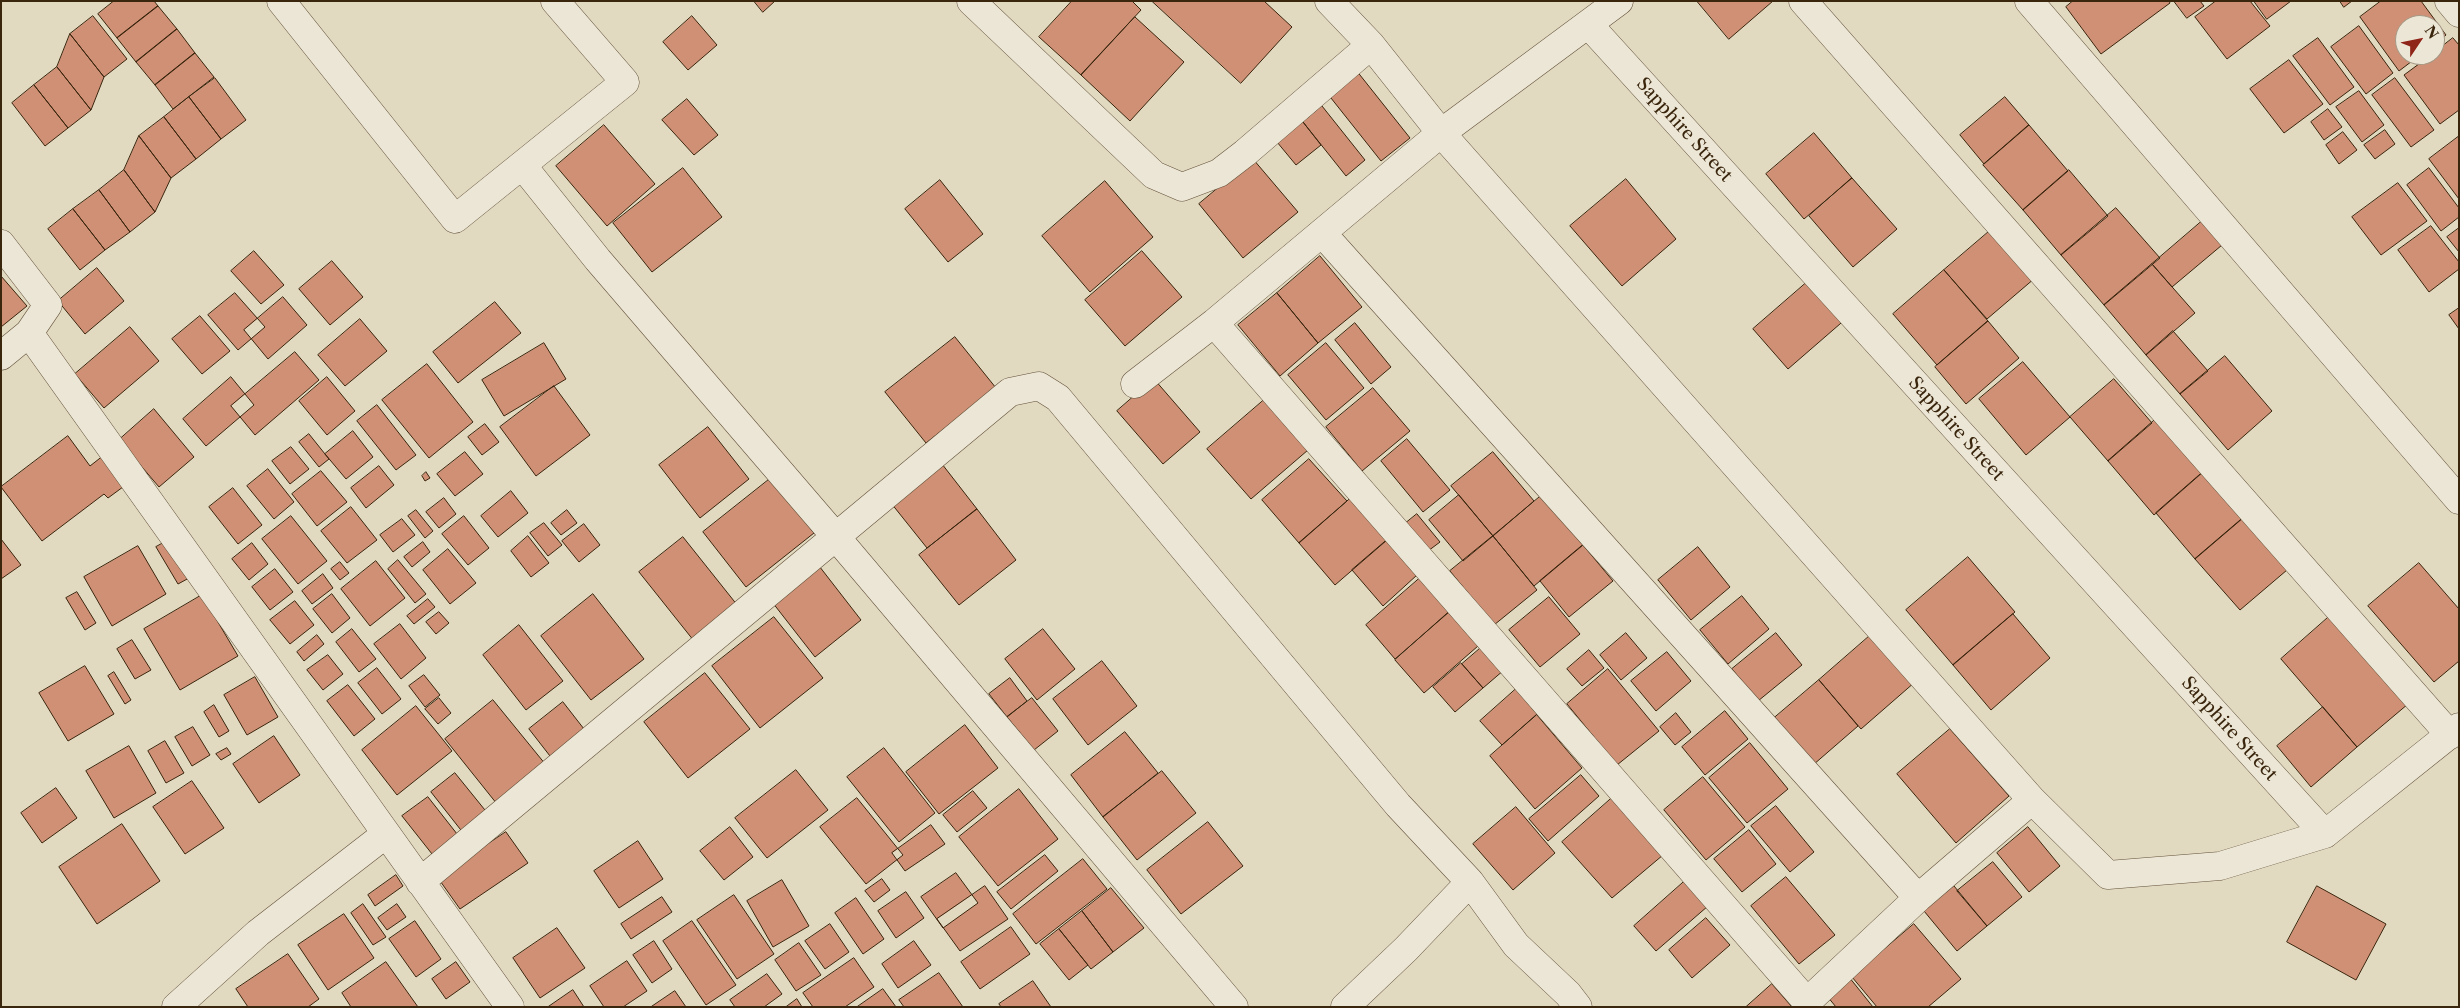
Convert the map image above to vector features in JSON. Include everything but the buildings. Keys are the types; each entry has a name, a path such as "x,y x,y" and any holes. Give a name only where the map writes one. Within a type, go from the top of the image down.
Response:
{"street":[{"path":"281,1 455,219 625,82 555,1"},
{"path":"972,1 1154,175 1182,187 1219,172 1245,153 1371,45"},
{"path":"1329,1 1371,45 1441,133 2032,800 2108,875 2220,866 2324,834 2454,731 1803,1"},
{"path":"1135,384 1214,322 1441,133 1619,1"},
{"path":"2029,1 2459,500"},
{"path":"2449,1 2459,13"},
{"name":"Sapphire Street","path":"1588,24 2324,834"},
{"path":"522,165 598,260 836,537 1234,1007"},
{"path":"1322,233 1918,898"},
{"path":"1,244 48,305 29,333 1,356"},
{"path":"1214,322 1807,1002 1918,898 2032,800"},
{"path":"29,333 510,1007"},
{"path":"420,882 1010,392 1038,386 1058,398 1398,805 1470,882 1516,945 1568,994 1578,1007"},
{"path":"176,1007 258,933 386,834"},
{"path":"1345,1007 1406,949 1470,882"}]}
